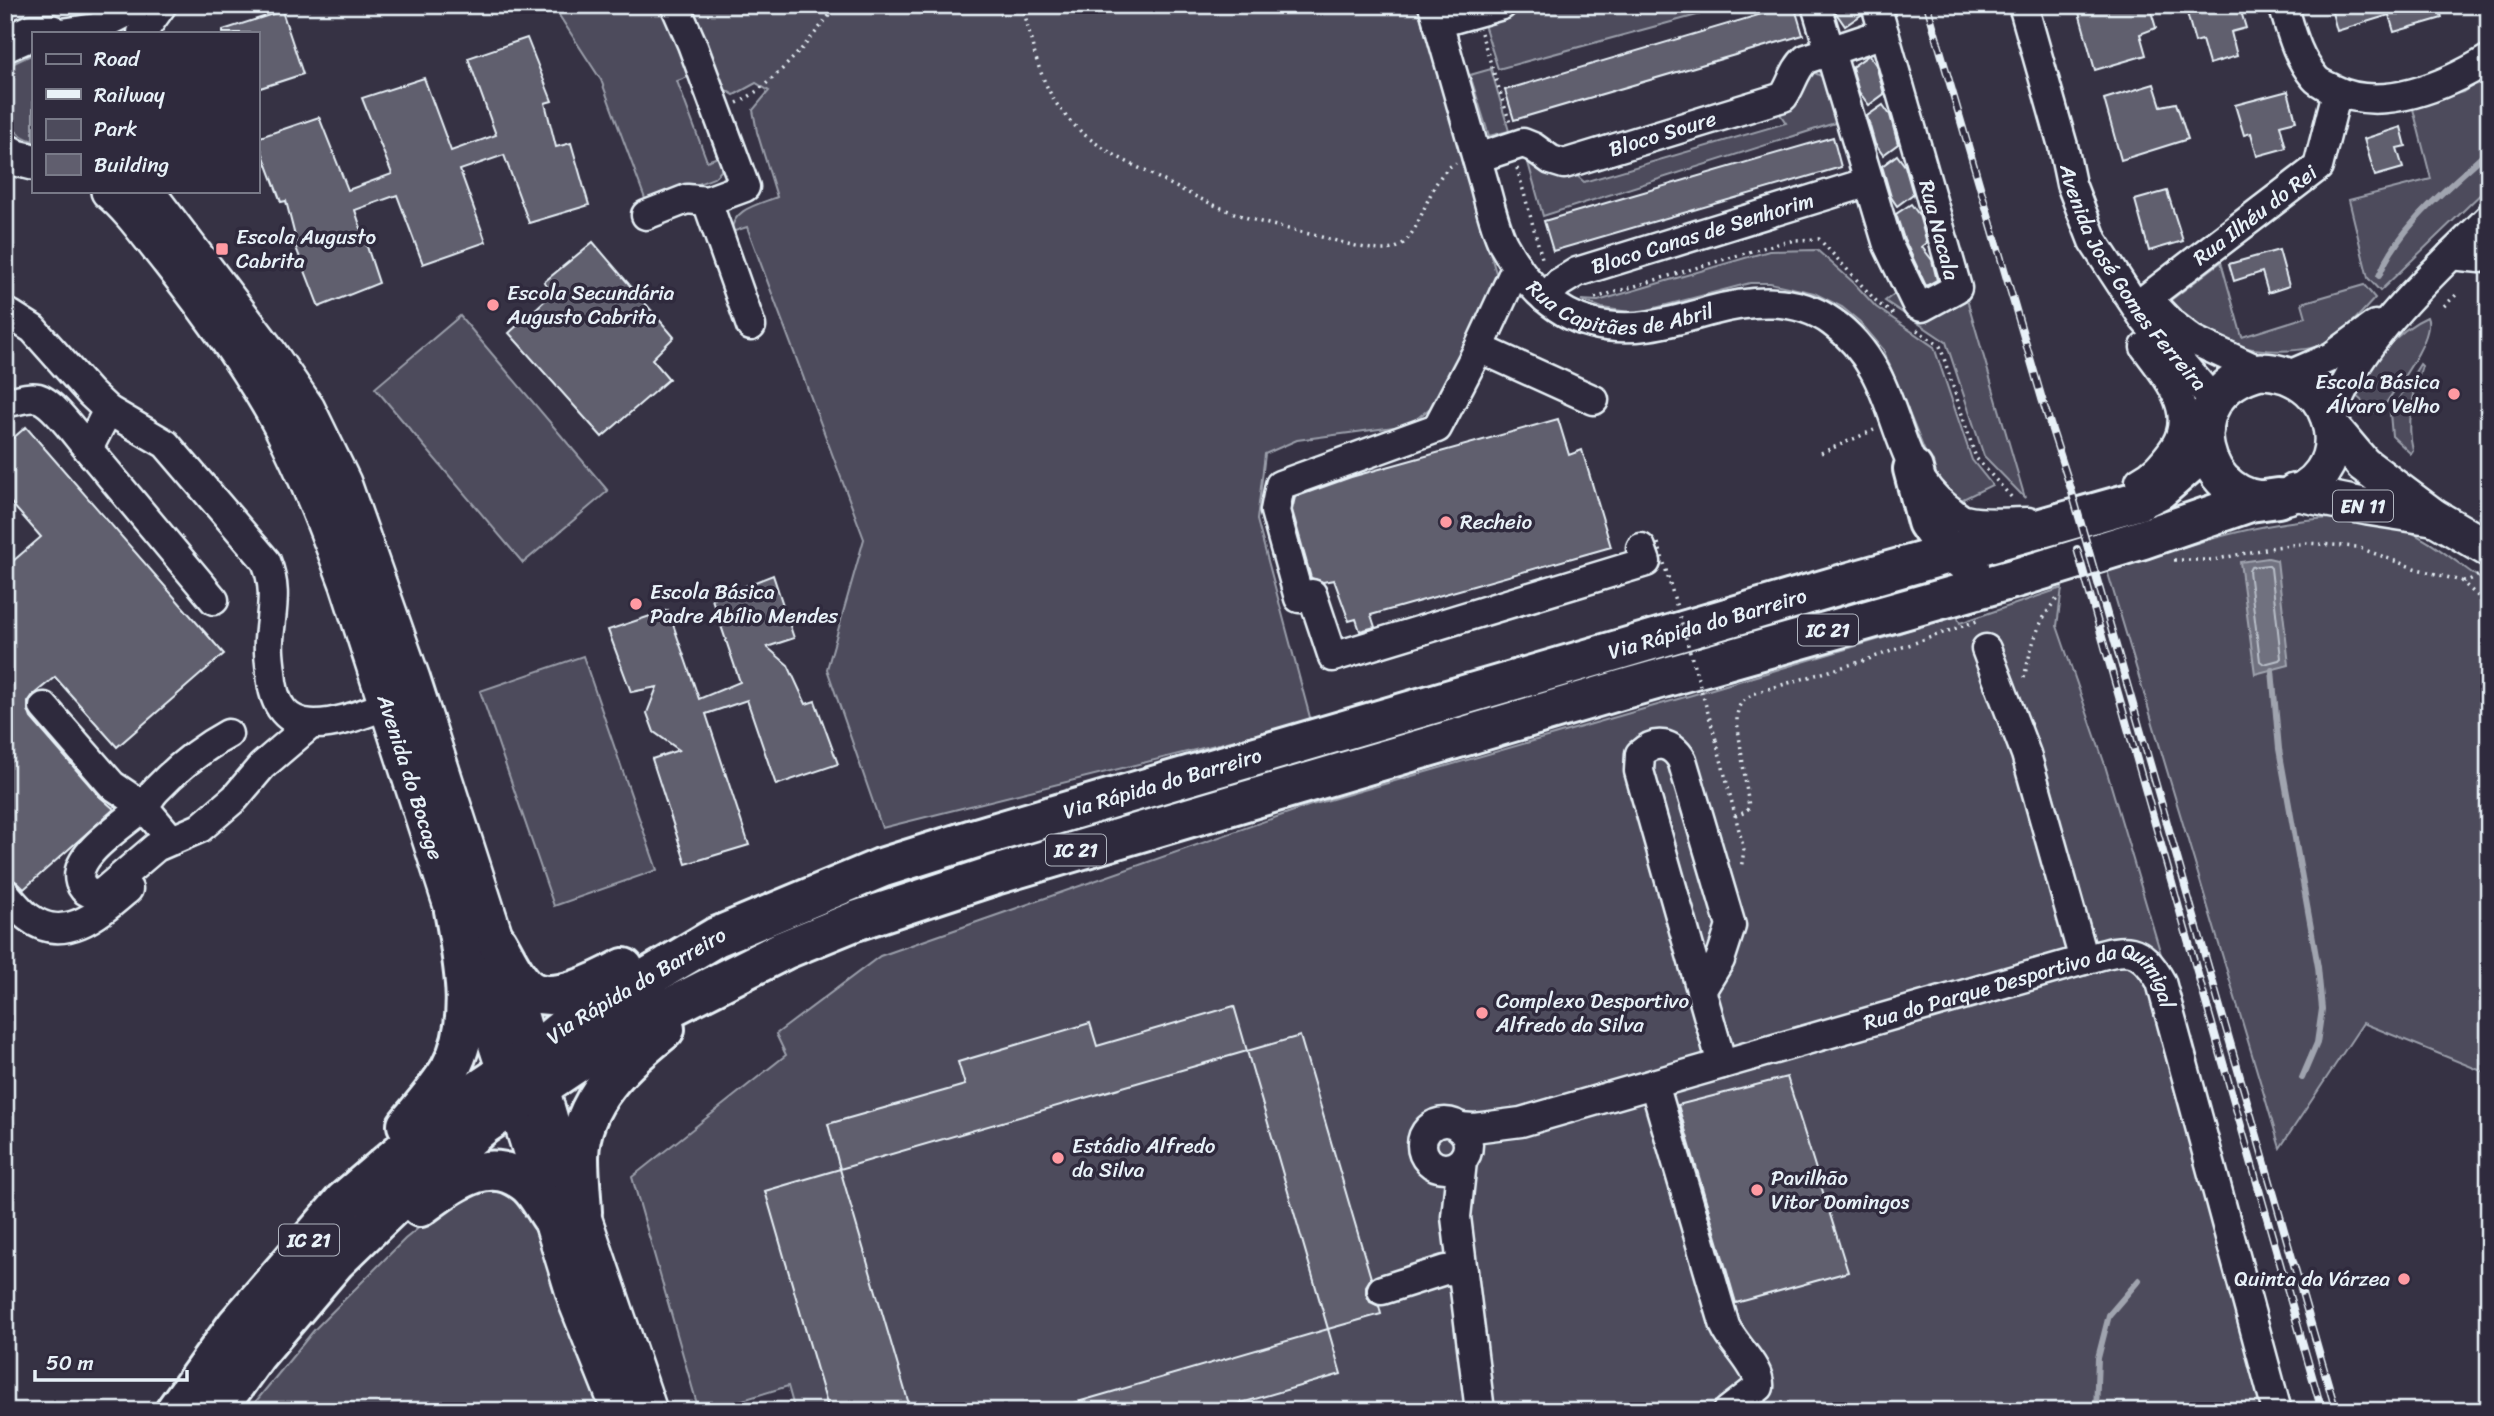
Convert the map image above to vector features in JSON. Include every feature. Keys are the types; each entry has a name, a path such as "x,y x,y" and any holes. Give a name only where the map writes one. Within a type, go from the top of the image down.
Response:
{"highway":[{"name":"Via Rápida do Barreiro","path":"216,1411 256,1355 336,1261 523,1079 566,1026 716,937 881,868 976,838 1850,582 2137,501 2159,490 2190,463 2209,415"},
{"path":"1913,469 1927,522 1942,544 1975,569 1993,577 2016,578"},
{"path":"1850,582 1883,563 1906,533 1912,501 1913,469"},
{"name":"Via Rápida do Barreiro","path":"175,1411 245,1316 344,1201 455,1106 523,1079 784,950 855,921 995,875 1640,684 2016,578 2143,539 2250,502 2286,495"},
{"path":"344,1201 440,1085 452,1066 462,1035 465,1003 465,975 454,910"},
{"path":"497,942 528,990 544,995 564,994 601,980 648,956 716,937"},
{"path":"336,1261 374,1241 448,1187 478,1173 497,1170 513,1174 566,1214 585,1124 598,1095 618,1070 726,978"}],"main road":[{"path":"5,15 50,32"},
{"path":"5,44 32,33"},
{"name":"Avenida do Bocage","path":"110,192 121,201 179,274 242,361 281,426 317,501 348,584 402,700 497,942 523,1079"},
{"name":"Avenida do Bocage","path":"147,192 260,341 307,410 343,483 402,700 454,910 523,1079 566,1214 649,1411"},
{"path":"2209,415 2230,383 2245,375 2275,373"},
{"name":"EN 11","path":"2275,373 2308,385 2322,401 2330,423 2332,448 2325,470 2313,482 2286,495"},
{"name":"EN 11","path":"2209,415 2207,452 2216,473 2234,489 2255,498 2286,495 2434,517"},
{"name":"EN 11","path":"2330,423 2363,464 2434,517 2485,561"},
{"name":"Avenida do Bocage","path":"566,1214 581,1315 620,1411"}],"street":[{"path":"62,32 96,28 141,5"},
{"path":"143,32 162,5"},
{"path":"646,215 687,200 707,201 745,187 675,5"},
{"path":"1435,14 1474,13 1502,5"},
{"name":"Rua Nacala","path":"1816,5 1888,245 1917,305 1922,307 1957,288 1876,5"},
{"name":"Avenida José Gomes Ferreira","path":"2022,5 2063,146 2071,184 2093,241 2115,278 2209,415"},
{"path":"2283,5 2299,56 2317,81 2357,99 2384,100 2437,86 2489,59"},
{"name":"Rua Capitães de Abril","path":"1435,14 1502,241 1529,284 1545,298 1567,314 1610,327 1659,325 1734,304 1759,302 1782,303 1812,311 1832,322 1849,337 1874,371 1913,469 1943,505 1959,517 1977,521 2062,522"},
{"path":"1830,50 1884,33"},
{"name":"Bloco Soure","path":"1510,146 1532,146 1551,160 1564,164 1783,97 1791,86 1798,66 1806,59 1830,50"},
{"name":"Rua Ilhéu do Rei","path":"2147,298 2318,167 2337,92"},
{"path":"1477,158 1510,146"},
{"name":"Avenida José Gomes Ferreira","path":"2063,146 2106,232 2127,270 2147,298 2171,323 2193,340 2275,373"},
{"name":"Bloco Canas de Senhorim","path":"1545,298 1559,283 1577,272 1869,181"},
{"path":"707,201 751,326"},
{"path":"2330,423 2347,379 2403,304 2489,218"},
{"path":"2451,255 2480,258 2489,249"},
{"path":"1517,266 1479,348 1437,428 1280,485 1275,511 1299,598 1312,594 1333,657 1646,562 1650,545"},
{"path":"2003,522 2143,480 2161,466 2180,441 2184,419 2181,400 2168,377 2130,327 2115,278"},
{"path":"2275,373 2330,357 2403,304"},
{"path":"7,314 33,329 108,410 166,444 266,561 273,578 274,597 269,643 272,687 275,700 283,712 301,722"},
{"path":"1479,348 1594,400"},
{"path":"5,403 40,398 49,404 214,600"},
{"path":"88,449 108,410"},
{"path":"1986,649 2026,754 2084,960"},
{"path":"5,893 29,918 48,926 72,926 89,921 159,862 185,818 219,788 241,762 301,722 345,720 402,700"},
{"path":"44,707 112,785 144,806 172,840"},
{"path":"172,840 156,847 101,894 91,894 82,888 78,876 82,862 93,849 144,806 154,791 199,752 228,734"},
{"path":"1701,991 1720,960 1731,926 1682,761 1676,750 1665,745 1653,746 1640,754 1639,771 1701,991 1722,1064"},
{"name":"Rua do Parque Desportivo da Quimigal","path":"1459,1127 1474,1128 1521,1122 2084,960 2119,951 2133,953 2150,962 2161,982 2277,1411"},
{"path":"1654,1084 1725,1326 1731,1340 1755,1369 1760,1380 1759,1387 1728,1411"},
{"path":"1456,1217 1433,1166 1423,1153 1422,1146 1431,1126 1445,1122 1459,1127 1468,1139 1456,1217 1480,1411"},
{"path":"1433,1166 1448,1169 1490,1139 1521,1122"},
{"path":"1382,1290 1445,1270 1463,1271"}],"path":[{"path":"717,111 746,99 779,71 837,5"},
{"path":"1023,5 1044,81 1063,113 1093,143 1187,193 1243,216 1354,245 1392,249 1409,236 1432,197 1437,178 1444,170 1455,163 1477,158"},
{"path":"1474,13 1510,125 1510,146"},
{"path":"2444,306 2456,295"},
{"path":"1821,453 1879,427"},
{"path":"2167,559 2203,561 2286,545 2333,544 2357,547 2414,568 2461,581 2469,580 2485,561"},
{"path":"1650,545 1716,740 1744,850 1740,876"},
{"path":"2461,581 2489,606"},
{"path":"2012,718 2038,629 2046,611 2066,590 2053,596"},
{"path":"1735,816 1742,815 1749,807 1737,721 1737,710 1743,700 1758,692 1863,661 1980,620"}],"green space":[{"path":"660,5 673,27 691,76 677,81 707,161 721,156 721,171 714,178 647,204 601,80 553,6"},
{"path":"690,5 1417,5 1499,283 1435,404 1409,425 1297,440 1265,454 1257,520 1311,721 882,828 827,669 864,539 747,227 732,232 733,224 741,213 777,197 753,110 769,91 756,83 734,95 718,85 707,40"},
{"path":"1541,5 1734,5 1498,69 1483,21"},
{"path":"32,54 32,141 15,130 7,114 5,73 14,63"},
{"path":"1491,69 1509,131 1489,136 1470,75"},
{"path":"1813,72 1825,78 1838,122 1543,216 1527,159 1549,175 1575,174 1584,182 1786,123 1780,114 1799,101 1806,78"},
{"path":"2489,74 2489,186 2380,291 2368,278 2349,200 2431,179 2412,105 2463,92"},
{"path":"1817,250 1876,307 1934,347 1972,460 1992,485 1959,501 1936,479 1883,349 1860,322 1842,307 1814,293 1770,283 1750,283 1636,313 1602,308 1581,300 1598,301 1769,251"},
{"path":"2221,262 2242,337 2306,317 2302,303 2364,285 2375,298 2341,333 2316,346 2286,351 2235,346 2210,337 2167,303"},
{"path":"1898,291 1966,296 2025,498 1984,456 1946,342 1885,301"},
{"path":"460,316 608,491 523,563 375,388"},
{"path":"2427,317 2425,337 2404,377 2382,409 2375,412 2364,411 2362,401 2355,395 2367,372 2395,339"},
{"path":"2420,364 2422,366 2410,419 2411,454 2392,436 2390,413"},
{"path":"2333,518 2378,522 2405,529 2489,585 2489,1074 2363,1023 2280,1148 2107,570 2247,530"},
{"name":"Complexo Desportivo Alfredo da Silva","path":"2062,588 2057,626 2104,762 2171,988 2271,1411 795,1411 788,1386 707,1411 699,1411 632,1177 786,1055 776,1034 880,956 1308,806 1692,695 1900,633 1956,613 1960,623"},
{"path":"583,656 657,870 554,906 480,691"},
{"path":"495,1183 526,1207 583,1370 602,1411 248,1411 315,1329 405,1239 442,1209"}],"water":[{"path":"2268,558 2277,560 2289,665 2255,674 2240,562"}],"building":[{"path":"1792,5 1803,35 1514,120 1505,90"},
{"path":"1833,5 1860,5 1861,15 1845,26"},
{"path":"2091,5 2146,5 2147,9 2150,8 2156,28 2140,34 2146,55 2095,70 2078,9"},
{"path":"2213,5 2239,5 2246,28 2231,32 2237,56 2209,64 2202,40 2195,42 2187,13"},
{"path":"2330,5 2439,5 2442,18 2394,32 2389,15 2337,31"},
{"path":"282,11 303,74 259,88 259,32 223,30"},
{"path":"527,38 552,101 545,103 556,147 571,143 589,205 529,223 504,155 460,170 486,242 423,264 397,195 355,210 379,283 319,307 295,245 297,244 286,201 281,202 259,137 319,117 348,190 392,174 362,98 424,78 451,151 496,135 468,58"},
{"path":"1869,55 1876,65 1884,94 1869,105 1859,92 1852,67"},
{"path":"2154,84 2161,106 2176,103 2188,139 2121,160 2104,99"},
{"path":"2288,91 2296,121 2280,125 2286,148 2257,156 2251,133 2244,135 2235,105"},
{"path":"1883,105 1890,115 1898,144 1883,155 1875,144 1867,116"},
{"path":"2401,127 2406,146 2397,148 2403,168 2375,176 2364,139"},
{"path":"1833,137 1841,167 1553,251 1544,221"},
{"path":"1897,155 1905,166 1913,194 1897,206 1891,197 1882,166"},
{"path":"2167,191 2183,241 2149,251 2135,200"},
{"path":"1911,204 1919,215 1927,243 1922,247 1932,260 1937,280 1926,286 1904,239 1896,214"},
{"path":"593,242 674,337 652,359 669,379 602,437 509,333 552,294 544,282"},
{"path":"2279,250 2289,286 2268,293 2262,272 2234,281 2229,264"},
{"name":"Recheio","path":"1558,419 1569,455 1582,450 1611,547 1371,615 1375,627 1360,631 1356,619 1349,621 1334,580 1323,582 1311,578 1292,510 1295,497 1351,477"},
{"path":"26,427 224,654 117,747 55,677 33,695 28,702 31,718 99,796 114,809 24,889 5,875 5,568 41,537 5,496 5,445"},
{"path":"773,575 794,638 767,647 788,665 806,704 815,701 838,764 776,785 747,700 706,714 749,845 686,864 652,759 679,750 654,732 647,713 657,687 631,692 608,630 668,610 699,699 740,682 712,599"},
{"path":"1234,1006 1247,1051 840,1169 828,1124 965,1085 958,1062 1090,1023 1097,1046"},
{"path":"1300,1036 1371,1278 1366,1286 1366,1294 1370,1302 1379,1306 1381,1314 1328,1329 1247,1051"},
{"name":"Pavilhão Vitor Domingos","path":"1787,1077 1848,1272 1736,1303 1678,1105"},
{"path":"840,1169 911,1411 829,1411 765,1191"},
{"path":"1328,1329 1341,1374 1214,1411 1065,1411 1064,1406"}],"waterway":[{"path":"2379,276 2388,257 2412,223 2489,150"},
{"path":"2272,670 2279,749 2318,967 2322,1009 2317,1043 2302,1078"},
{"path":"2096,1411 2098,1358 2109,1315 2139,1280"}],"railway":[{"path":"1927,5 2042,399 2071,489 2336,1411"},
{"path":"2077,549 2322,1411"}],"place":[{"name":"Escola Augusto Cabrita","path":"222,249"},
{"name":"Escola Secundária Augusto Cabrita","path":"493,305"},
{"name":"Escola Básica Álvaro Velho","path":"2454,394"},
{"name":"Recheio","path":"1446,522"},
{"name":"Escola Básica Padre Abílio Mendes","path":"636,604"},
{"name":"Complexo Desportivo Alfredo da Silva","path":"1482,1013"},
{"name":"Estádio Alfredo da Silva","path":"1058,1158"},
{"name":"Pavilhão Vitor Domingos","path":"1757,1190"},
{"name":"Quinta da Várzea","path":"2404,1279"}]}
